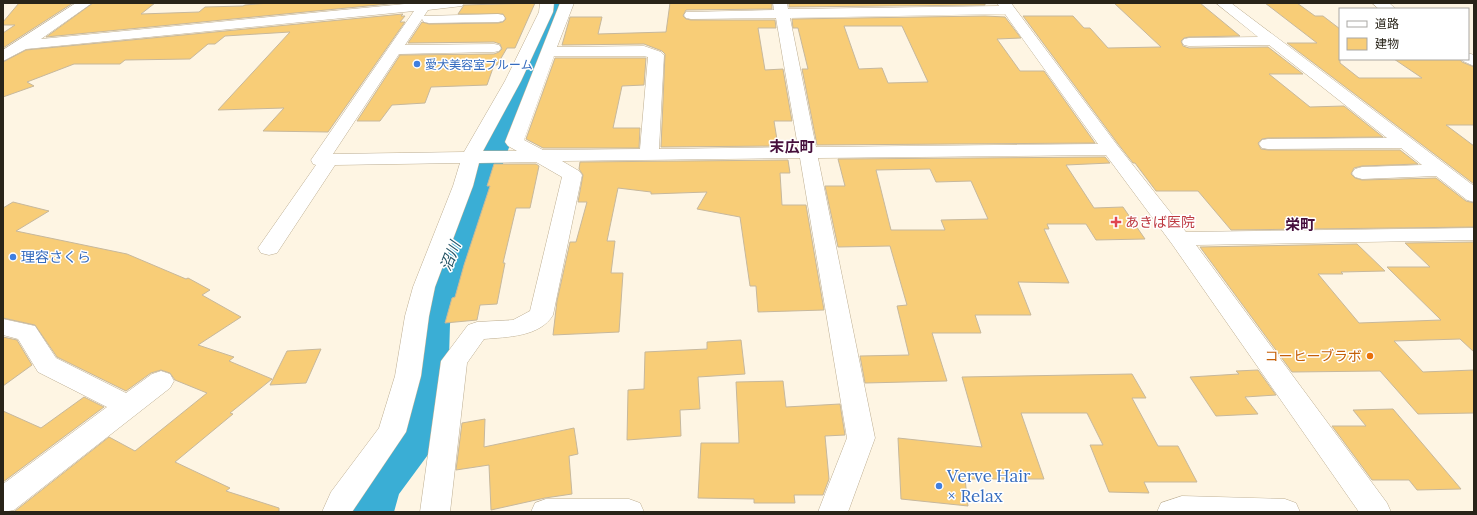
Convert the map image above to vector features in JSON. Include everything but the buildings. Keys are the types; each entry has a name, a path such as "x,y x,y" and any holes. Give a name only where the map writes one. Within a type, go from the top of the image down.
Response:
{"street":[{"path":"3,56 23,45 85,3"},
{"path":"310,16 323,3"},
{"path":"457,3 420,13 320,160 649,154 1111,149"},
{"path":"337,512 342,501 392,432 408,376 417,316 424,287 463,186 469,167 470,157 491,122 513,80 546,12 547,3"},
{"path":"435,512 454,361 477,331 518,328 541,315 572,175 514,142 567,3"},
{"path":"1223,3 1474,196"},
{"path":"691,15 781,8 1007,7 1111,149 1180,239 1376,512"},
{"path":"781,8 861,438 833,512"},
{"path":"23,45 310,16 420,13 498,18"},
{"path":"1189,42 1272,41"},
{"path":"394,50 494,48"},
{"path":"548,52 644,51 656,55 649,154"},
{"path":"1268,144 1404,143"},
{"path":"269,248 329,160"},
{"path":"1362,173 1440,170"},
{"path":"1180,239 1474,234"},
{"path":"3,327 26,332 46,365 128,406"},
{"path":"3,501 161,380"},
{"path":"1172,512 1182,509 1285,512"},
{"path":"546,512 628,512"}],"waterway":[{"name":"沼川","path":"367,512 375,486 412,438 425,390 429,324 442,275 495,142 556,3"}],"place":[{"name":"愛犬美容室ブルーム","path":"417,64"},
{"name":"あきば医院","path":"1116,222"},
{"name":"理容さくら","path":"13,257"},
{"name":"コーヒーブラボ","path":"1370,356"},
{"name":"Verve Hair × Relax","path":"939,486"}],"district":[{"name":"末広町","path":"792,146"},
{"name":"栄町","path":"1300,224"}]}
